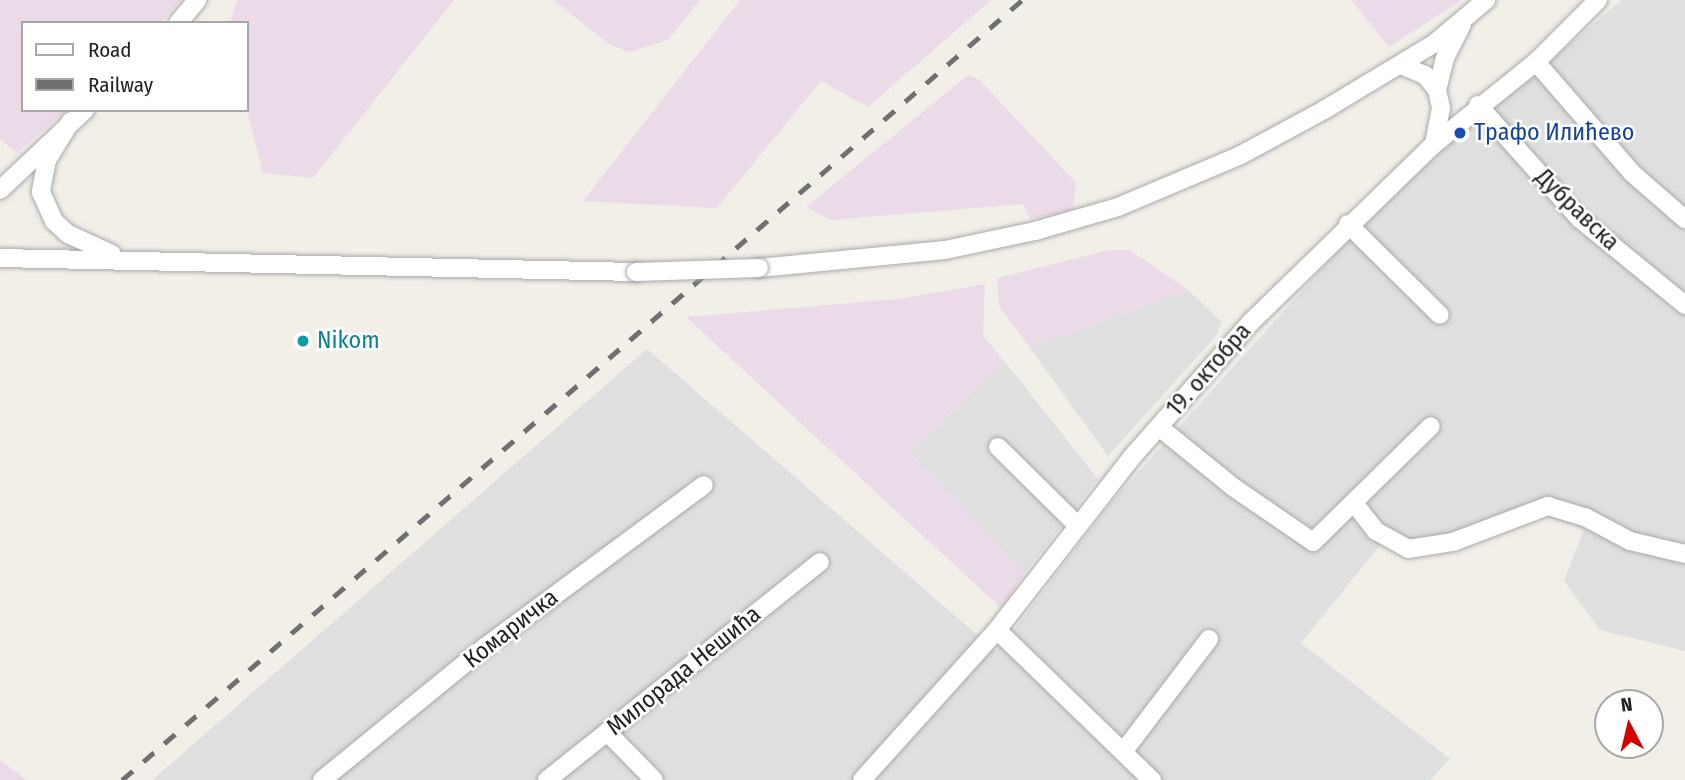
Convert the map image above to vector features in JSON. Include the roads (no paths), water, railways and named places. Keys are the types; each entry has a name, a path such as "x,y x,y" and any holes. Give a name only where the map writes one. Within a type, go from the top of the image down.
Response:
{"street":[{"path":"180,21 197,0"},
{"path":"4,259 122,258 636,272 759,268 945,250 1035,231 1118,207 1238,156 1401,65 1466,18 1486,0"},
{"name":"19. октобра","path":"871,777 997,630 1077,525 1250,323 1348,224 1434,144 1472,110 1536,62 1598,0"},
{"path":"1437,90 1445,58 1466,18"},
{"path":"1536,62 1632,173 1685,219"},
{"path":"1401,65 1425,75 1437,90 1441,108 1434,144"},
{"path":"1441,108 1451,115 1472,110"},
{"name":"Дубравска","path":"1472,110 1580,219 1685,306"},
{"path":"78,116 45,168 41,192 46,205 68,234 122,258"},
{"path":"1,188 78,116"},
{"path":"1348,224 1440,316"},
{"path":"1159,427 1233,488 1313,542 1431,426"},
{"path":"998,447 1077,525"},
{"name":"Комаричка","path":"323,780 485,648 704,485"},
{"path":"1354,503 1376,531 1408,549 1453,542 1548,506 1585,517 1630,541 1685,554"},
{"name":"Милорада Нешића","path":"547,780 820,562"},
{"path":"997,630 1152,780"},
{"path":"1123,752 1209,639"},
{"path":"607,732 654,780"}],"railway":[{"path":"122,780 1022,0"}],"place":[{"name":"Трафо Илићево","path":"1460,133"},
{"name":"Nikom","path":"303,341"}]}
